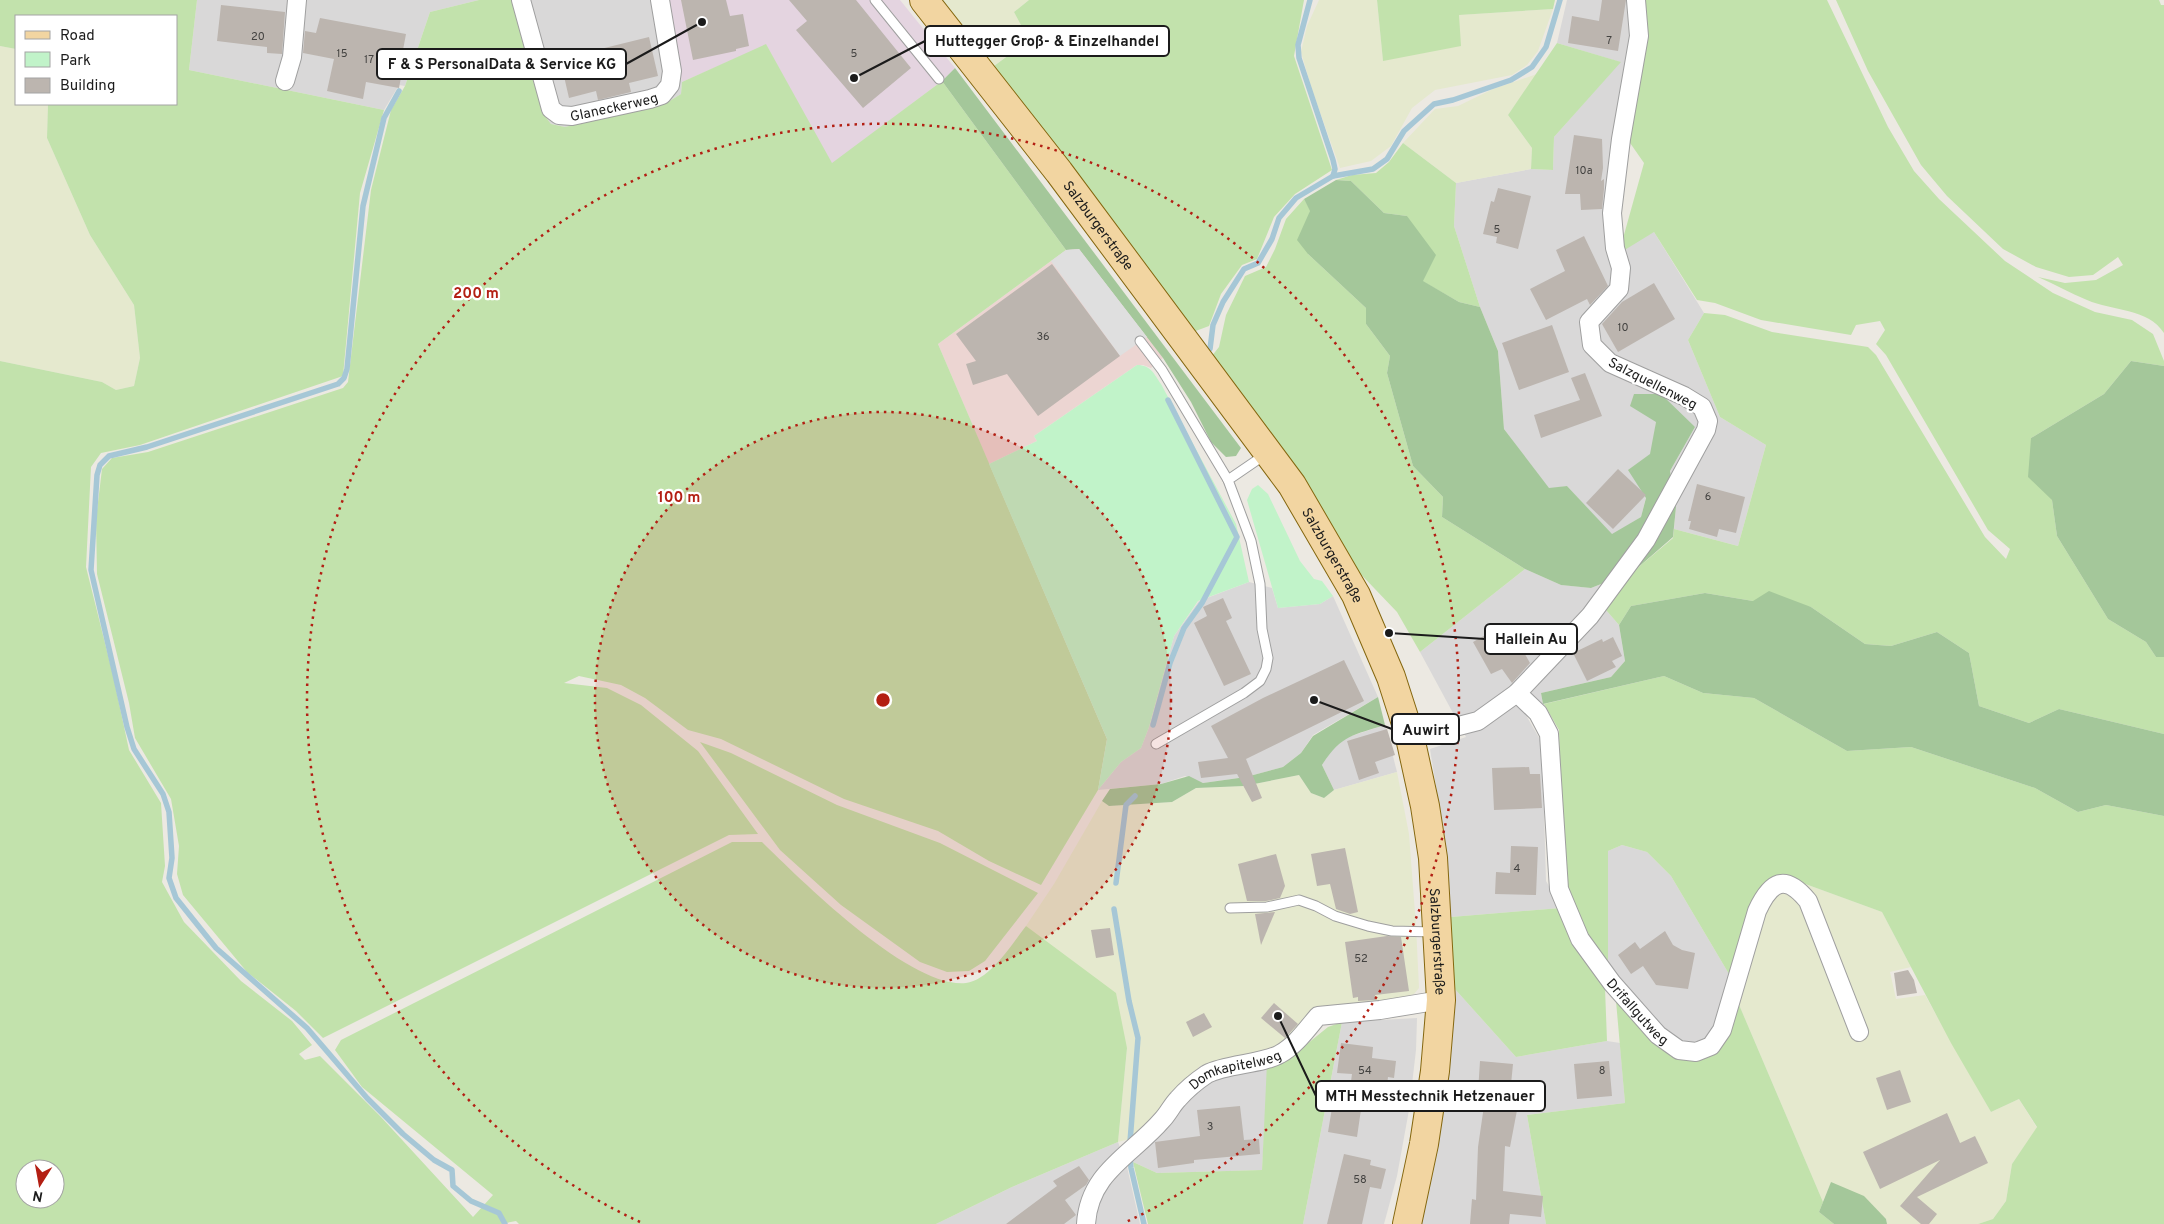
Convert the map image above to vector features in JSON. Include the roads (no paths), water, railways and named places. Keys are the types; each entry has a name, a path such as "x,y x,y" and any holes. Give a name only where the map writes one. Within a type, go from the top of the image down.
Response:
{"main road":[{"name":"Salzburgerstraße","path":"924,0 1059,172 1292,485 1356,595 1391,676 1409,733 1425,806 1433,858 1441,1000 1435,1071 1424,1144 1408,1224"}],"street":[{"path":"285,82 292,57 297,0"},
{"name":"Glaneckerweg","path":"521,0 552,109 559,115 572,116 650,99 662,95 670,86 672,71 660,0"},
{"name":"Salzquellenweg","path":"1409,733 1447,729 1478,721 1517,693 1590,616 1646,540 1706,430 1708,421 1702,407 1646,377 1610,363 1592,345 1589,322 1618,289 1621,268 1616,248 1612,213 1621,139 1639,36 1636,0"},
{"name":"Drifallgutweg","path":"1517,693 1538,713 1549,734 1559,889 1580,939 1612,983 1658,1036 1679,1050 1696,1052 1711,1046 1722,1030 1757,911 1765,894 1775,886 1786,883 1798,888 1808,901 1859,1032"},
{"name":"Domkapitelweg","path":"1086,1224 1087,1207 1103,1178 1121,1157 1141,1143 1164,1119 1178,1098 1208,1074 1280,1054 1297,1040 1318,1016 1380,1010 1441,1000"}],"lane":[{"path":"875,0 939,79"},
{"path":"1140,341 1162,370 1228,480 1251,541 1260,584 1262,629 1268,658 1266,669 1260,681 1244,693 1156,744"},
{"path":"1228,480 1268,452"},
{"path":"1230,908 1267,907 1299,900 1335,916 1368,926 1392,931 1437,932"}],"waterway":[{"path":"1310,0 1298,45 1299,58 1333,160 1335,169 1333,176"},
{"path":"1210,349 1213,325 1223,302 1244,269 1258,263 1272,239 1279,218 1296,198 1333,176 1373,169 1387,159 1404,131 1434,104 1453,100 1511,80 1532,67 1546,47 1560,0"},
{"path":"399,91 384,118 363,206 347,369 344,378 338,384 147,447 109,456 100,465 97,475 91,570 127,727 134,749 163,794 169,812 172,858 169,878 176,898 216,948 307,1028 367,1098 403,1134 434,1160 452,1170 453,1186 471,1201 499,1213 505,1224"},
{"path":"1153,725 1170,663 1184,628 1202,603 1237,537 1168,400"},
{"path":"1116,883 1126,805 1135,796"},
{"path":"1114,909 1129,1001 1138,1038 1130,1142"},
{"path":"1130,1157 1144,1224"}],"place":[{"name":"F & S PersonalData & Service KG","path":"702,22"},
{"name":"Huttegger Groß- & Einzelhandel","path":"854,78"},
{"name":"Hallein Au","path":"1389,633"},
{"name":"Auwirt","path":"1314,700"},
{"name":"MTH Messtechnik Hetzenauer","path":"1278,1016"}]}
